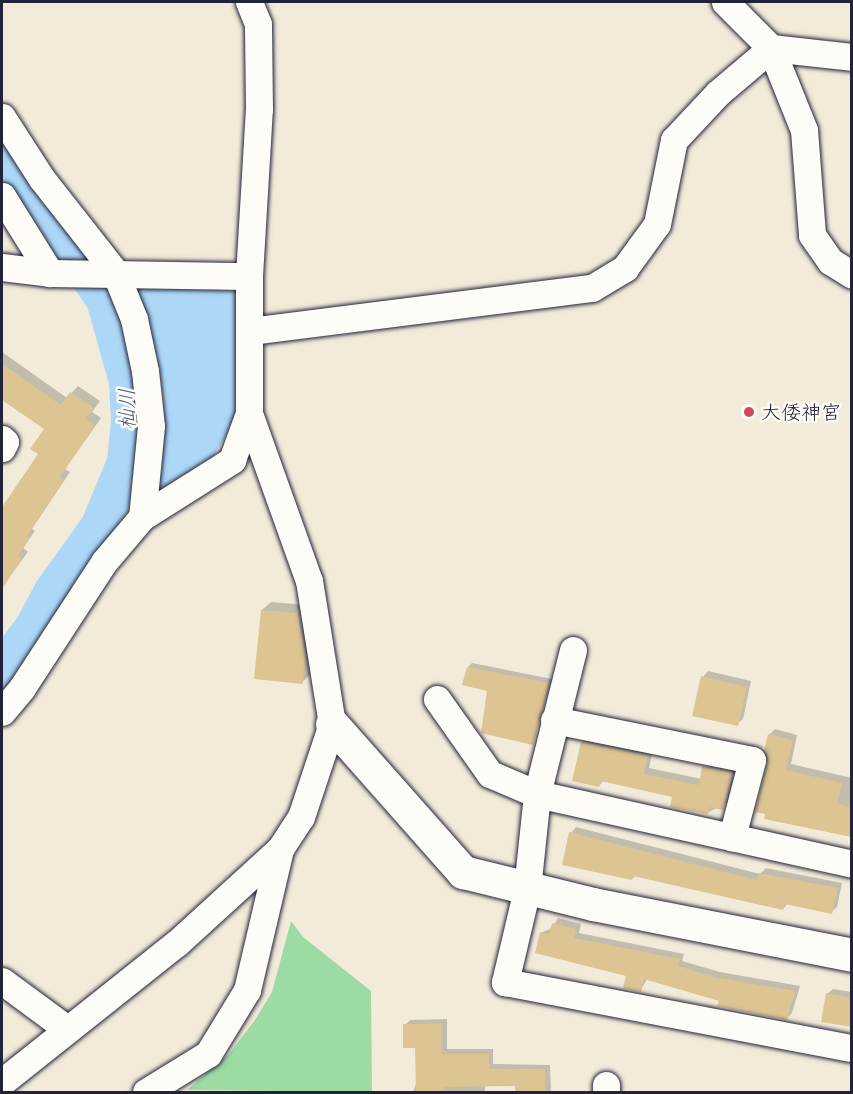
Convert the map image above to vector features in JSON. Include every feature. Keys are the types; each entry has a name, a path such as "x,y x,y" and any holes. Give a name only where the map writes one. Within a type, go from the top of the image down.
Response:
{"street":[{"path":"2,712 22,688 104,562 142,517 232,460 249,413 249,276 260,109 258,24 249,2"},
{"path":"725,2 771,48 804,130 813,234 830,261 852,275"},
{"path":"250,331 592,288 625,268 657,224 674,140 718,93 771,48 852,57"},
{"path":"2,117 42,179 115,272 134,319 145,370 151,426 142,517"},
{"path":"2,196 57,273"},
{"path":"2,267 57,273 115,272 249,276"},
{"path":"2,1082 177,944 280,849 300,818 332,724 309,581 249,413"},
{"path":"2,440 2,448"},
{"path":"573,650 537,794 527,889 505,982 852,1048"},
{"path":"437,699 490,774 537,794 852,864"},
{"path":"554,720 752,760 732,837"},
{"path":"332,724 463,872 527,889 852,955"},
{"path":"146,1092 208,1054 247,990 280,849"},
{"path":"2,981 67,1029"}],"green space":[{"path":"291,921 303,937 371,991 372,1092 187,1090 229,1054 255,1020 272,992"}],"water":[{"path":"136,288 235,291 242,302 239,414 209,463 154,497 164,440 164,401 157,355"}],"building":[{"path":"2,364 61,405 70,392 94,408 86,419 95,425 60,477 64,480 27,536 30,538 18,556 22,559 2,589 2,507 38,454 30,449 44,429 2,400"},
{"path":"261,610 298,613 305,657 303,684 254,679"},
{"path":"467,667 549,683 533,745 481,733 487,691 462,685"},
{"path":"701,676 747,687 738,726 692,716"},
{"path":"768,734 793,740 786,770 842,783 837,804 852,807 852,837 764,819 765,814 755,812 767,764 764,751"},
{"path":"581,742 648,755 644,774 699,785 702,766 733,772 723,810 709,807 708,814 670,807 672,797 601,781 599,787 572,781"},
{"path":"569,832 757,880 759,873 838,888 832,914 785,904 783,910 633,876 632,880 562,865"},
{"path":"552,923 576,929 574,938 680,959 678,966 714,977 795,991 787,1020 717,1006 719,1001 644,979 641,992 623,988 626,976 535,953 540,932 549,934"},
{"path":"826,993 852,998 852,1027 821,1022"},
{"path":"403,1024 442,1024 442,1054 489,1054 489,1069 545,1069 545,1092 515,1092 515,1086 444,1087 444,1092 416,1092 415,1048 403,1048"}],"waterway":[{"name":"杣川","path":"2,148 105,299 128,381 130,421 126,462 99,527 53,591 33,628 2,669"}],"place":[{"name":"大倭神宮","path":"749,412"}]}
